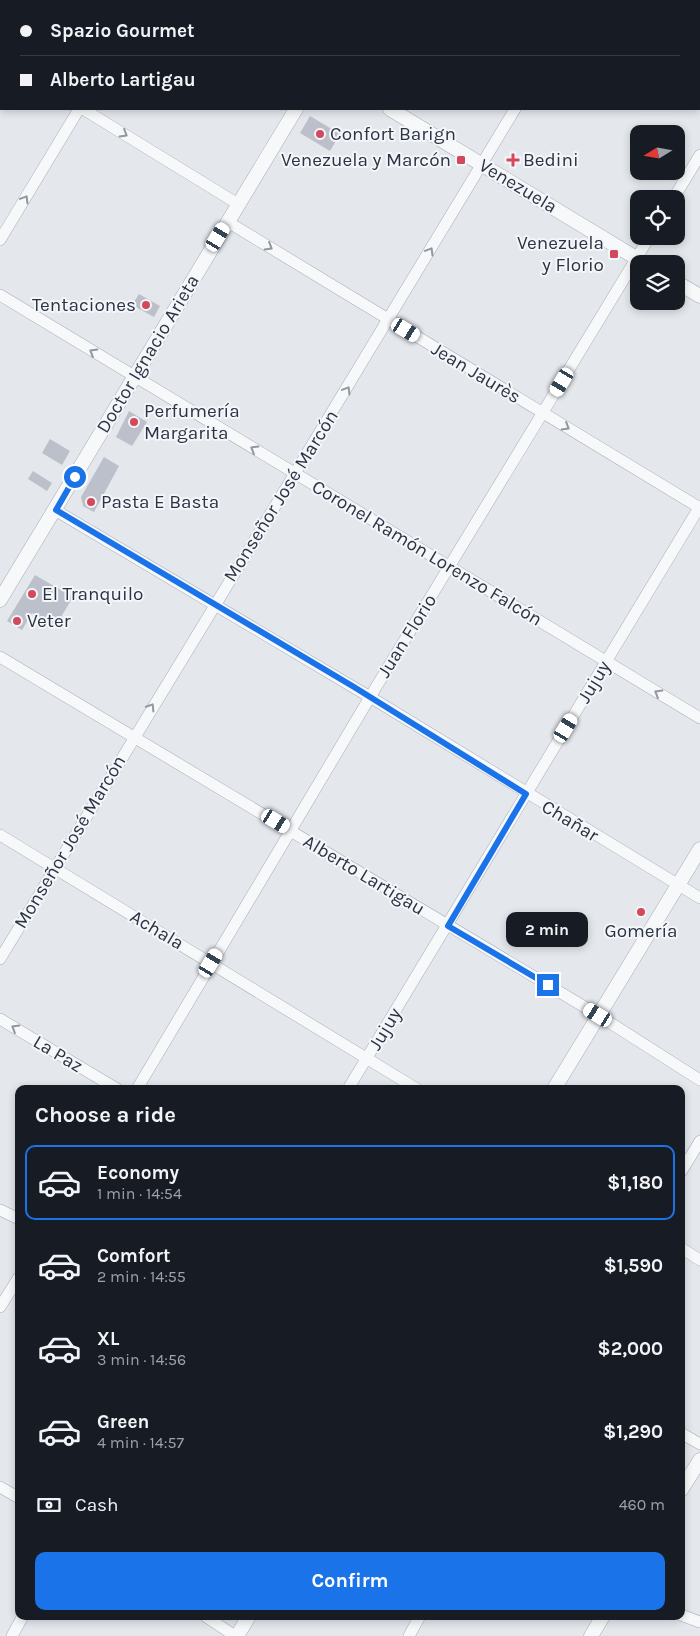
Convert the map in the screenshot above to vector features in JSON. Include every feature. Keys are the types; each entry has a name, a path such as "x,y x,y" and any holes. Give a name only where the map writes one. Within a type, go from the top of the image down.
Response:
{"street":[{"path":"0,240 80,110"},
{"path":"83,110 238,204"},
{"name":"Doctor Ignacio Arieta","path":"0,600 295,110"},
{"name":"Venezuela","path":"392,110 631,255"},
{"name":"Monseñor José Marcón","path":"0,959 389,320 514,110"},
{"path":"679,190 700,155"},
{"name":"Jean Jaurès","path":"228,222 543,414 700,507"},
{"name":"Juan Florio","path":"139,1085 370,697 543,414 630,278"},
{"path":"685,287 700,296"},
{"name":"Coronel Ramón Lorenzo Falcón","path":"0,295 700,718"},
{"name":"Jujuy","path":"350,1085 700,507"},
{"name":"Chañar","path":"56,510 370,697 526,794 700,898"},
{"name":"Alberto Lartigau","path":"0,657 598,1015 700,1080"},
{"name":"Achala","path":"0,835 410,1085"},
{"path":"556,1085 700,849"},
{"name":"La Paz","path":"0,1019 110,1085"},
{"path":"685,1165 700,1141"},
{"path":"0,1210 15,1217"},
{"path":"685,1251 700,1260"},
{"path":"0,1307 15,1283"},
{"path":"685,1435 700,1444"},
{"path":"685,1484 700,1460"},
{"path":"0,1487 15,1496"},
{"path":"685,1616 700,1622"},
{"path":"12,1636 21,1620"},
{"path":"211,1620 236,1636 246,1620"},
{"path":"409,1636 418,1620"},
{"path":"591,1636 601,1620"}],"building":[{"name":"Confort Barign","path":"310,116 340,134 330,151 300,133"},
{"name":"Tentaciones","path":"139,294 160,306 154,317 132,305"},
{"path":"129,411 147,422 132,446 116,437"},
{"path":"50,439 70,451 62,465 42,453"},
{"path":"104,457 119,466 94,512 83,506 81,497"},
{"path":"33,471 52,483 47,491 28,479"},
{"path":"35,575 73,597 55,627 32,613 22,630 7,621"}],"place":[{"name":"Confort Barign","path":"320,134"},
{"name":"Venezuela y Marcón","path":"461,160"},
{"name":"Bedini","path":"513,160"},
{"name":"Venezuela y Florio","path":"614,254"},
{"name":"Tentaciones","path":"146,305"},
{"name":"Perfumería Margarita","path":"134,422"},
{"name":"Pasta E Basta","path":"91,502"},
{"name":"El Tranquilo","path":"32,594"},
{"name":"Veter","path":"17,621"},
{"name":"Gomería","path":"641,912"}],"route":[{"path":"75,477 56,510 354,687 526,794 448,926 548,985"}]}
